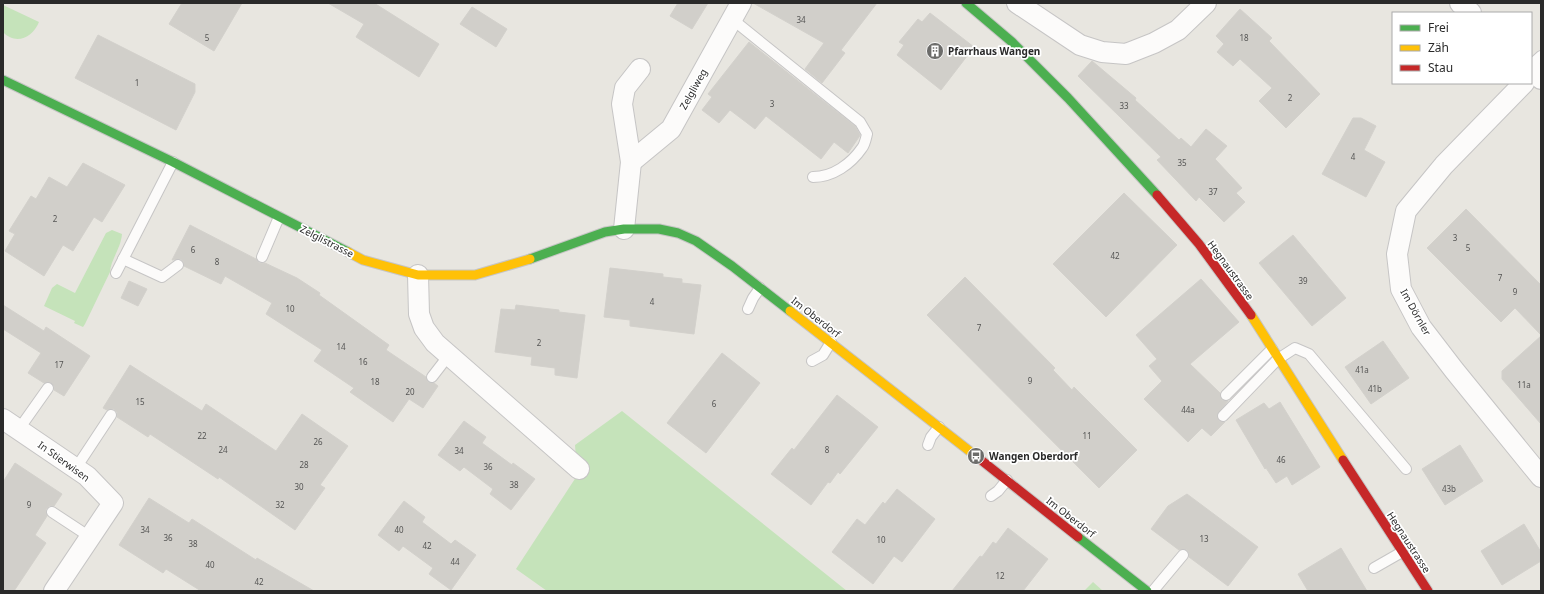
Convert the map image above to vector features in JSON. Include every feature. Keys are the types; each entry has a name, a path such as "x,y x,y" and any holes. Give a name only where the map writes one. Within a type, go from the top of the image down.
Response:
{"street":[{"name":"Hegnaustrasse","path":"966,3 1012,42 1068,98 1153,190 1199,244 1248,311 1428,591"},
{"path":"1017,3 1080,45 1102,52 1126,54 1154,43 1178,30 1206,3"},
{"path":"1460,3 1470,12"},
{"name":"Zelgliweg","path":"631,162 671,129 736,11"},
{"path":"624,229 631,162 622,104 625,88 640,69"},
{"name":"Zelglistrasse","path":"3,80 173,162 363,260 418,275"},
{"name":"Im Dörnler","path":"1522,84 1444,165 1406,211 1397,254 1401,289 1422,327 1454,370 1541,477"},
{"name":"Im Oberdorf","path":"418,275 475,274 525,261 605,232 624,229 659,229 678,233 696,241 831,342 1147,591"},
{"path":"418,275 420,314 424,328 435,343 579,470"},
{"name":"In Stierwisen","path":"11,424 87,476 113,503 54,591"}],"lane":[{"path":"736,11 860,122 867,134 863,147 846,166 824,177 813,177"},
{"path":"116,273 173,162"},
{"path":"262,257 279,217"},
{"path":"123,259 162,278 178,265"},
{"path":"748,309 760,288"},
{"path":"812,361 823,355 831,342"},
{"path":"1222,416 1278,359 1295,348 1309,354 1406,469"},
{"path":"1226,395 1272,349"},
{"path":"432,377 449,355"},
{"path":"11,424 48,388"},
{"path":"76,468 111,415"},
{"path":"928,445 930,438 939,427"},
{"path":"991,496 998,491 1007,480"},
{"path":"52,512 90,537"},
{"path":"1374,568 1402,552"},
{"path":"1153,591 1183,555"}],"green space":[{"path":"3,5 39,22 33,32 24,38 19,39 8,36 3,32"},
{"path":"112,230 122,234 120,244 110,272 83,327 74,323 75,321 44,306 52,288 57,284 75,293 106,233"},
{"path":"622,411 847,591 547,591 516,569 584,465 576,458 575,445"},
{"path":"1093,582 1103,591 1084,591"}],"building":[{"path":"182,3 242,3 214,51 169,24"},
{"path":"328,3 374,3 439,44 419,77 356,37 364,24"},
{"path":"678,3 708,3 692,29 670,16"},
{"path":"753,3 877,3 841,50 845,53 822,83 805,69 824,43"},
{"path":"472,7 507,29 496,47 460,24"},
{"path":"1240,9 1272,38 1269,41 1320,94 1286,128 1259,101 1272,88 1240,59 1233,66 1217,52 1224,44 1216,36"},
{"name":"Pfarrhaus Wangen","path":"930,13 974,47 941,90 897,55 904,45 899,42 918,19 922,22"},
{"path":"98,35 195,84 195,92 176,130 75,78"},
{"path":"749,42 855,126 860,135 848,153 834,142 821,159 766,116 755,129 730,110 719,123 702,110 712,97 708,94"},
{"path":"1092,61 1136,98 1135,100 1179,140 1181,138 1191,147 1206,129 1227,146 1215,159 1242,188 1236,193 1245,202 1224,222 1199,197 1196,201 1157,160 1161,157 1078,76"},
{"path":"1353,118 1361,118 1376,126 1364,150 1385,162 1366,197 1322,174"},
{"path":"83,163 125,185 102,222 94,217 73,251 63,245 44,276 5,251 15,234 9,231 31,196 36,199 49,177 67,187"},
{"path":"1124,193 1177,245 1106,317 1053,264"},
{"path":"1466,209 1541,285 1541,335 1515,308 1501,322 1427,248"},
{"path":"190,225 256,259 259,263 265,263 297,278 320,293 319,295 389,345 386,350 426,377 428,382 434,383 438,386 423,408 409,399 393,422 350,392 354,388 314,361 322,350 266,314 272,303 225,276 221,284 184,266 181,259 172,260"},
{"path":"1293,235 1346,298 1312,326 1259,263"},
{"path":"610,268 663,274 663,277 682,279 682,283 701,285 694,334 630,326 630,320 604,317"},
{"path":"965,277 1055,368 1053,370 1072,390 1074,387 1137,450 1099,488 927,315"},
{"path":"1201,279 1239,322 1190,364 1220,393 1222,400 1228,401 1217,415 1219,421 1225,422 1211,436 1202,428 1188,442 1144,399 1162,381 1149,366 1157,359 1136,335"},
{"path":"129,281 147,289 138,306 121,298"},
{"path":"3,305 44,331 46,327 90,356 64,396 54,390 54,386 51,383 44,383 28,373 41,353 3,329"},
{"path":"516,305 559,310 559,312 585,315 577,378 555,375 555,368 531,365 532,357 495,352 501,309 515,310"},
{"path":"1541,336 1541,424 1502,379 1502,371"},
{"path":"1383,341 1409,378 1371,404 1345,367"},
{"path":"722,353 760,383 706,453 667,423"},
{"path":"130,365 202,411 206,404 276,451 302,414 348,446 320,485 325,488 295,530 219,477 218,479 150,434 148,437 117,417 117,412 114,409 107,410 103,408"},
{"path":"837,395 878,427 840,474 838,472 830,483 828,482 811,505 771,474 792,448 794,450"},
{"path":"1280,402 1320,467 1292,485 1287,476 1276,483 1266,468 1265,469 1236,420 1264,403 1269,409"},
{"path":"464,421 486,437 482,443 512,465 513,463 535,479 511,510 490,494 493,489 464,467 460,471 438,455"},
{"path":"1460,445 1483,481 1445,505 1422,469"},
{"path":"15,463 62,494 54,506 49,506 46,509 47,516 35,535 46,543 14,591 3,591 3,482"},
{"path":"897,489 935,519 902,562 894,556 873,584 832,552 857,519 865,525 883,502 885,504"},
{"path":"1187,494 1258,547 1228,586 1189,557 1187,550 1179,550 1151,529 1168,506"},
{"path":"149,498 189,523 192,519 256,560 257,558 314,591 201,591 166,569 163,573 119,545"},
{"path":"404,501 425,517 422,522 451,544 455,540 476,555 451,590 429,574 433,568 403,546 399,551 378,535"},
{"path":"1524,524 1541,552 1541,561 1502,585 1481,551"},
{"path":"1008,528 1048,559 1023,591 952,591 980,556 982,557 993,542 996,544"},
{"path":"1341,548 1367,591 1308,591 1298,574"}],"traffic: fast":[{"path":"966,3 1012,42 1068,98 1157,195"},
{"path":"3,80 173,162 348,252"},
{"path":"530,259 605,232 624,229 659,229 678,233 696,241 732,266 790,311"},
{"path":"1078,537 1147,591"}],"traffic: slow":[{"path":"348,252 363,260 418,275 475,275 530,259"},
{"path":"790,311 981,460"},
{"path":"1251,315 1343,460"}],"traffic: jam":[{"path":"1157,195 1199,244 1251,315"},
{"path":"981,460 1078,537"},
{"path":"1343,460 1428,591"}],"place":[{"name":"Pfarrhaus Wangen","path":"935,51"},
{"name":"Wangen Oberdorf","path":"976,456"}]}
